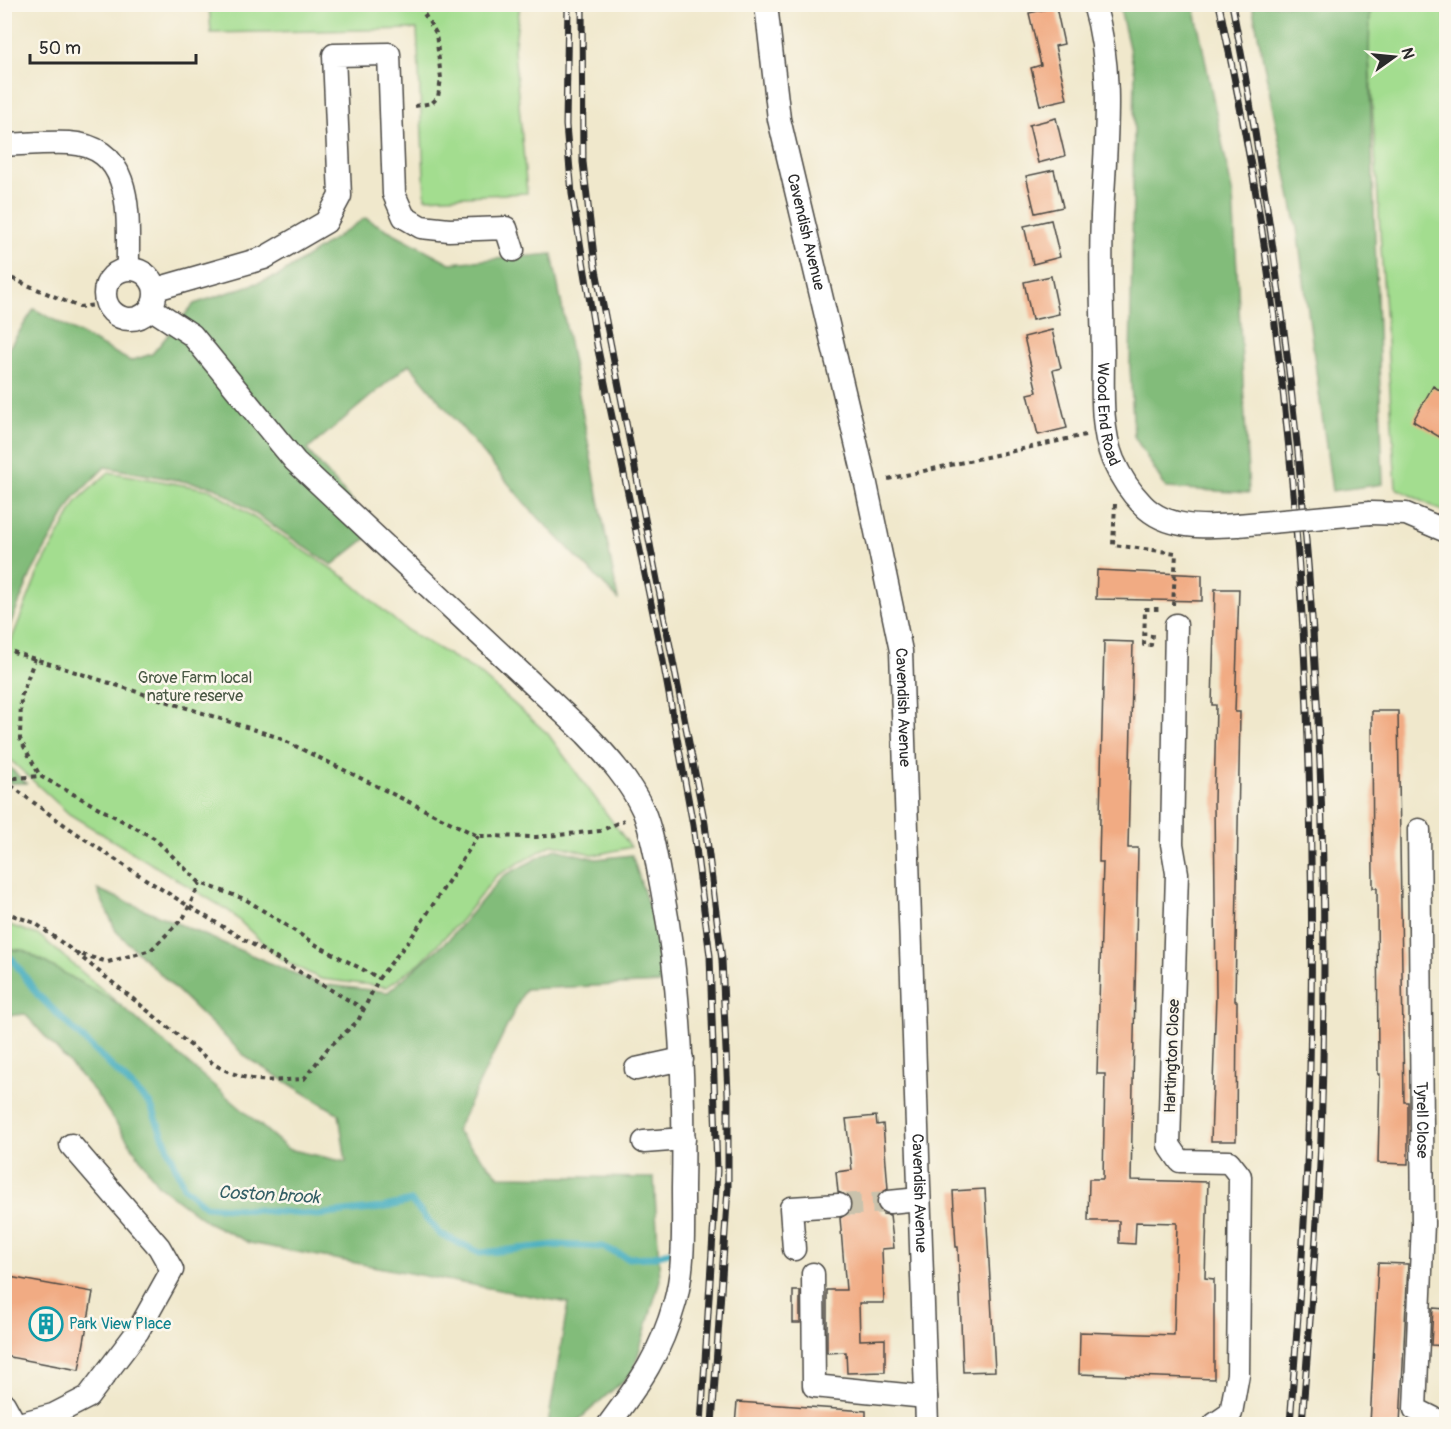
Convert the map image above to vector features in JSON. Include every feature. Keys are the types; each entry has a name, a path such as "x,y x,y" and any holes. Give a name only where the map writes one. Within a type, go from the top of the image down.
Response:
{"street":[{"name":"Cavendish Avenue","path":"766,4 779,119 866,484 901,651 927,1425"},
{"name":"Wood End Road","path":"1094,4 1101,29 1108,78 1101,251 1106,430 1112,459 1122,477 1144,507 1169,522 1203,527 1370,513 1407,514 1444,523"},
{"path":"513,250 506,228 449,230 430,228 421,227 404,217 394,194 389,54 334,55 340,196 326,222 264,258 154,299 138,320 120,318 106,304 106,286 117,272 128,268 146,273 154,299 192,335 295,461 586,734 617,767 643,811 657,862 671,938 682,1059 684,1139 681,1257 676,1299 663,1339 644,1378 609,1425"},
{"path":"4,145 70,143 104,153 119,171 126,195 128,268"},
{"name":"Hartington Close","path":"1172,620 1172,844 1177,873 1169,1145 1180,1161 1229,1162 1240,1176 1238,1374 1231,1413 1215,1425"},
{"name":"Tyrell Close","path":"1419,830 1423,1224 1414,1417 1445,1425"},
{"path":"636,1069 682,1059"},
{"path":"644,1142 684,1139"},
{"path":"4,1404 17,1425 53,1415 88,1397 138,1331 171,1270 159,1247 71,1145"},
{"path":"889,1202 919,1199"},
{"path":"794,1249 791,1208 839,1205"},
{"path":"813,1275 814,1386 926,1397"}],"path":[{"path":"415,106 432,103 438,97 441,79 436,33 418,4"},
{"path":"4,275 79,307 106,304"},
{"path":"866,484 1106,430"},
{"path":"1114,508 1113,545 1176,553 1172,620"},
{"path":"1145,609 1172,620 1151,634 1151,645 1144,645 1145,609"},
{"path":"4,648 277,737 477,836 536,837 600,831 643,811"},
{"path":"35,658 21,697 20,739 40,776 154,838 201,883 245,898 318,946 379,978"},
{"path":"4,780 40,776"},
{"path":"4,780 62,825 189,906 364,1010"},
{"path":"4,912 35,923 76,953 215,1065 241,1078 264,1082 304,1079 328,1048 358,1021 379,978 411,938 477,836"},
{"path":"76,953 108,962 151,950 184,917 201,883"}],"green space":[{"path":"209,5 520,5 514,50 527,193 425,198 417,29 211,33"},
{"path":"1119,5 1194,5 1233,196 1249,493 1166,488 1134,436 1130,367 1135,73"},
{"path":"1252,5 1370,5 1369,54 1383,484 1332,491 1297,228"},
{"path":"1370,5 1446,5 1446,513 1396,488 1369,54"},
{"path":"365,218 450,263 552,254 618,599 528,507 409,364 307,450 377,530 332,565 215,487 105,467 74,498 31,574 5,637 5,354 34,309 130,361 152,354 194,304 278,276"},
{"name":"Grove Farm local nature reserve","path":"109,472 212,490 346,578 405,629 478,672 548,734 631,847 595,855 553,844 496,876 461,920 421,962 387,987 321,979 280,959 229,911 69,814 5,755 5,657 37,575 77,501"},
{"path":"5,763 26,783 5,783"},
{"path":"555,849 596,859 632,855 652,917 663,983 525,989 456,1131 499,1176 654,1178 660,1280 633,1372 574,1424 548,1424 568,1303 250,1243 207,1222 158,1185 95,1092 25,1014 5,1016 4,950 23,950 119,1004 288,1149 346,1162 339,1114 247,1058 116,931 97,889 319,984 388,992 448,940 503,876"},
{"path":"4,923 40,936 119,1004 23,950 5,950"}],"building":[{"path":"1056,7 1064,44 1055,46 1067,99 1040,105 1031,68 1041,65 1029,13"},
{"path":"1056,118 1065,156 1038,163 1029,125"},
{"path":"1054,170 1063,207 1035,213 1026,176"},
{"path":"1051,220 1060,257 1033,264 1024,226"},
{"path":"1051,276 1059,314 1032,320 1024,282"},
{"path":"1052,330 1061,368 1053,370 1067,428 1038,435 1028,394 1037,392 1024,337"},
{"path":"1433,386 1446,394 1446,441 1413,421"},
{"path":"1097,570 1202,575 1202,601 1096,599"},
{"path":"1215,589 1239,589 1235,712 1240,712 1235,1001 1237,1001 1236,1141 1211,1141 1216,996 1214,803 1216,705 1212,705"},
{"path":"1104,641 1133,642 1128,848 1138,848 1131,1180 1208,1182 1205,1278 1214,1279 1214,1379 1079,1374 1080,1332 1174,1335 1177,1223 1136,1222 1135,1244 1119,1243 1119,1221 1088,1221 1089,1179 1103,1179 1105,1074 1097,1074 1103,862 1099,862"},
{"path":"1372,711 1398,711 1404,1102 1408,1102 1408,1164 1378,1163 1380,1074 1378,1074 1377,888 1373,888"},
{"path":"876,1116 877,1125 883,1124 888,1189 877,1196 876,1204 883,1214 890,1215 894,1248 882,1249 884,1303 859,1303 860,1340 885,1339 885,1372 847,1373 846,1352 827,1353 827,1290 846,1290 840,1218 851,1211 852,1205 850,1197 838,1192 836,1172 852,1170 846,1119"},
{"path":"985,1189 995,1371 963,1372 958,1247 956,1247 953,1191"},
{"path":"1378,1263 1408,1264 1400,1425 1370,1425"},
{"name":"Park View Place","path":"4,1276 93,1292 79,1370 4,1356"},
{"path":"793,1291 800,1291 800,1323 793,1323"},
{"path":"1433,1308 1446,1309 1446,1346 1431,1345"},
{"path":"737,1402 866,1411 866,1425 735,1425"}],"waterway":[{"name":"Coston brook","path":"4,961 12,959 38,995 150,1104 184,1187 205,1206 317,1215 381,1208 411,1201 440,1234 480,1253 556,1245 603,1247 628,1258 651,1257 670,1252"}],"tunnel":[{"path":"839,1205 889,1202"}],"railway":[{"path":"568,4 566,125 572,194 597,345 662,656 693,825 710,956 717,1171 701,1424"},
{"path":"582,4 583,162 595,265 705,824 722,960 728,1095 728,1188 712,1424"},
{"path":"1219,4 1256,194 1280,367 1292,477 1306,697 1312,918 1311,1028 1305,1210 1290,1424"},
{"path":"1232,4 1257,145 1278,286 1295,427 1318,711 1323,853 1324,996 1321,1138 1316,1246 1302,1424"}],"place":[{"name":"Park View Place","path":"46,1324"}]}
